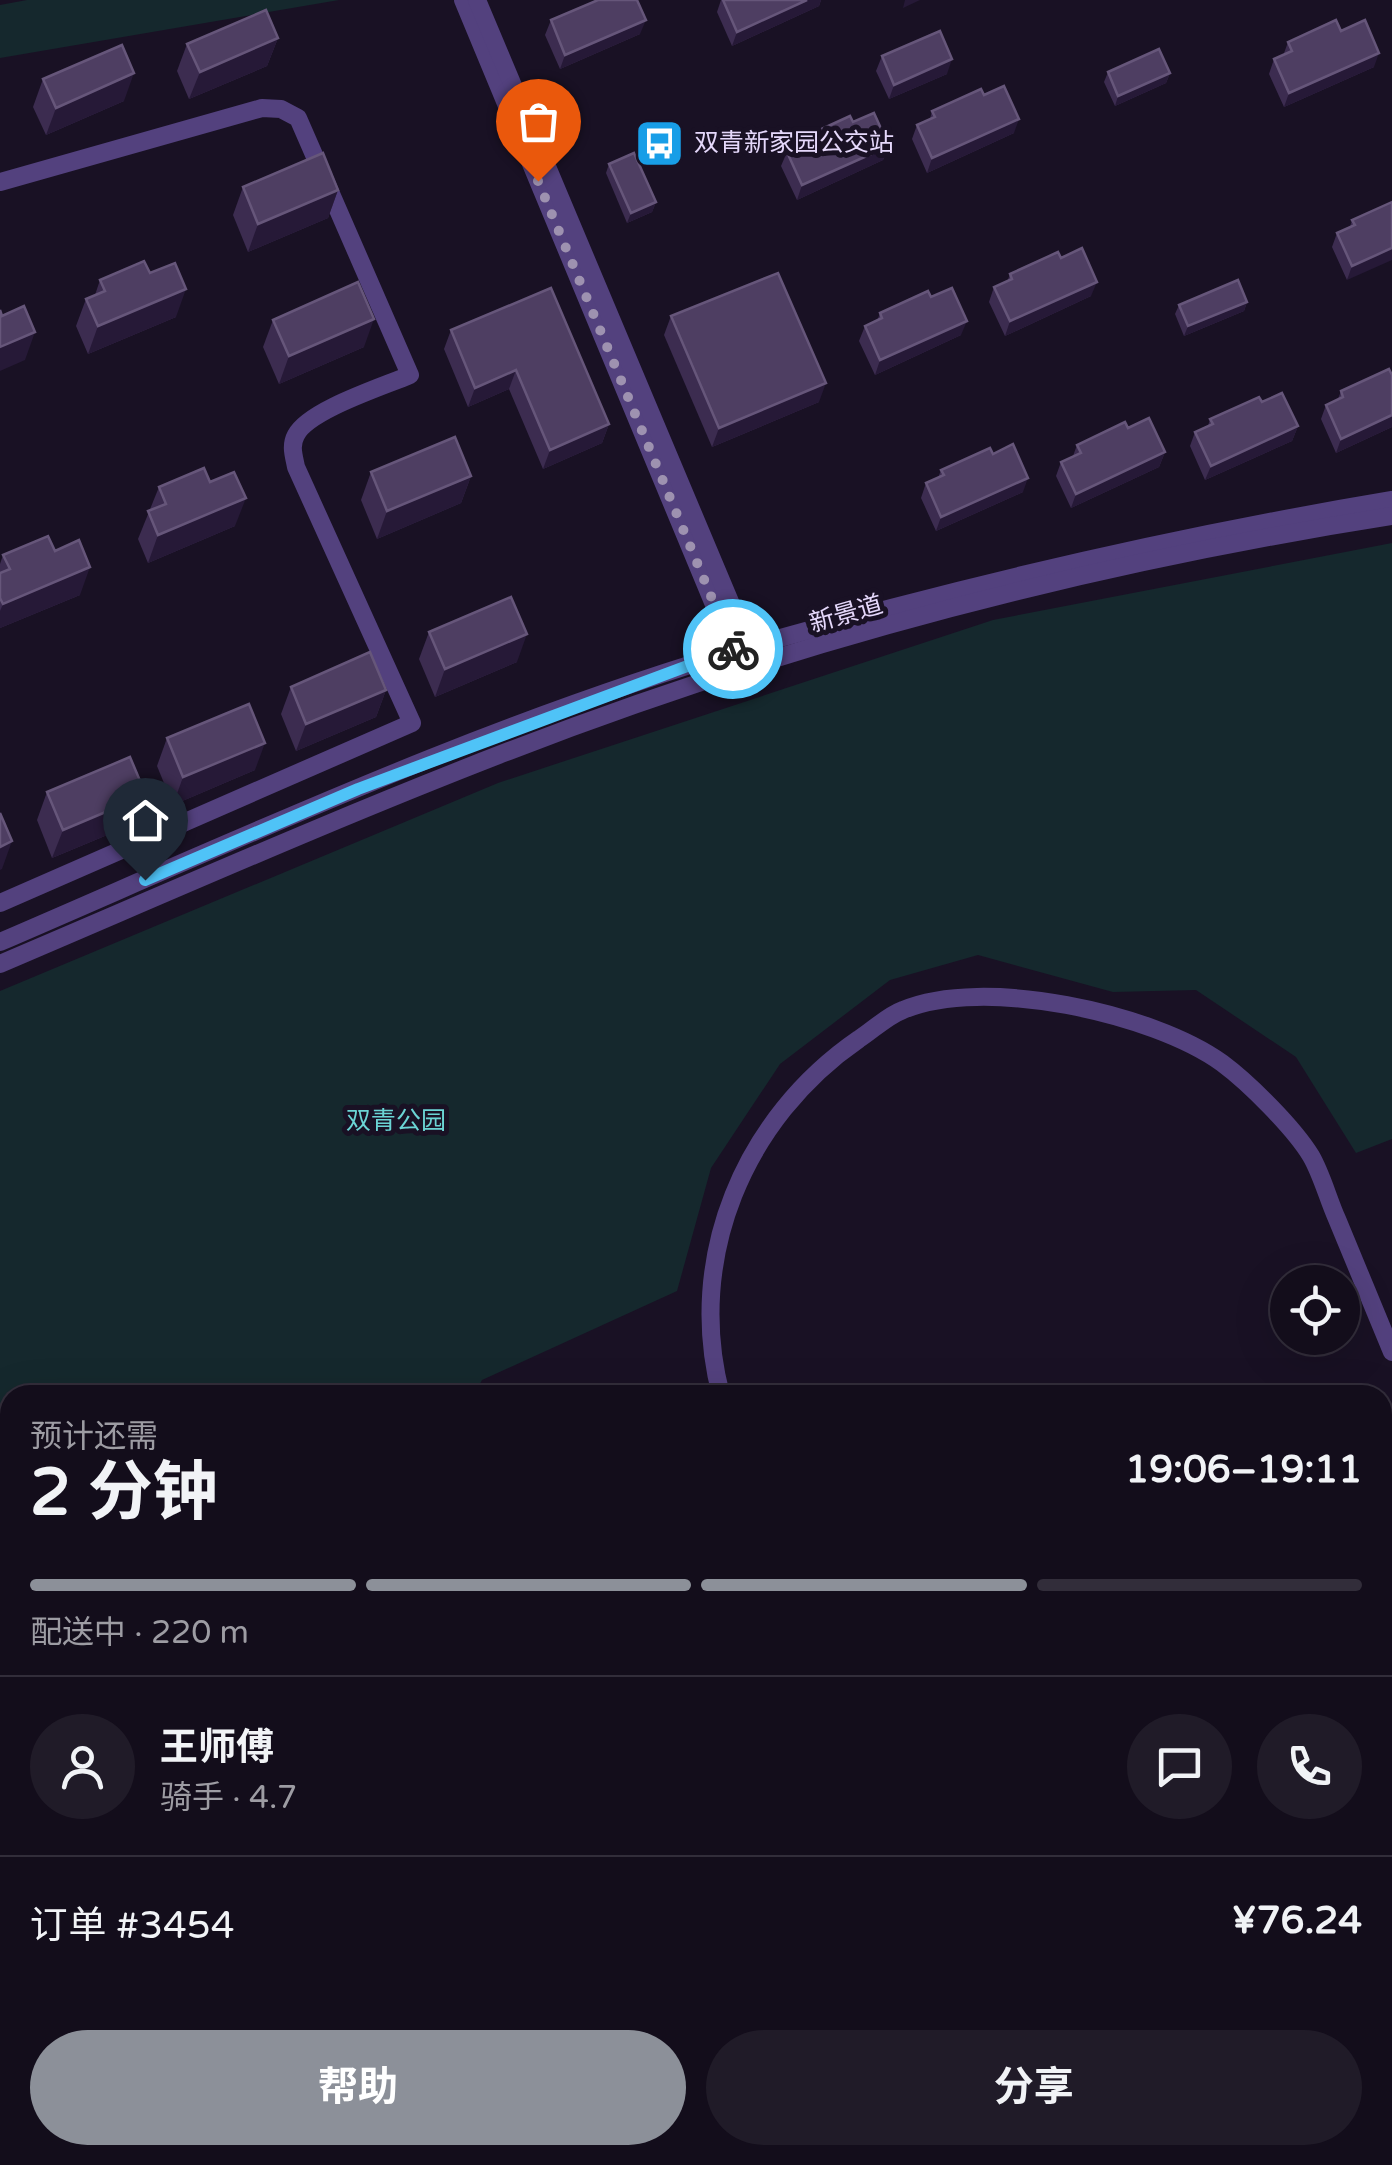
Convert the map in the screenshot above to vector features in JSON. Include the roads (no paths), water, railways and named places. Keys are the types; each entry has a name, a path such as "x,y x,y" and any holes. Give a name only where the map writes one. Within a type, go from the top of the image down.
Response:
{"street":[{"path":"463,0 749,668"},
{"path":"476,0 741,650"},
{"path":"0,182 262,108 281,109 298,118 410,375 312,418 297,432 292,446 296,467 412,724 0,903"},
{"name":"新景道","path":"0,942 344,794 596,699 741,650 1203,534 1392,500"},
{"name":"新景道","path":"0,964 512,750 749,668 992,598 1292,532 1392,516"},
{"path":"719,1385 709,1324 713,1274 732,1190 760,1139 793,1093 836,1055 902,1010 956,996 1071,1007 1117,1018 1177,1038 1222,1063 1310,1155 1392,1352"}],"place":[{"name":"双青新家园公交站","path":"659,143"}],"park label":[{"name":"双青公园","path":"396,1121"}]}
